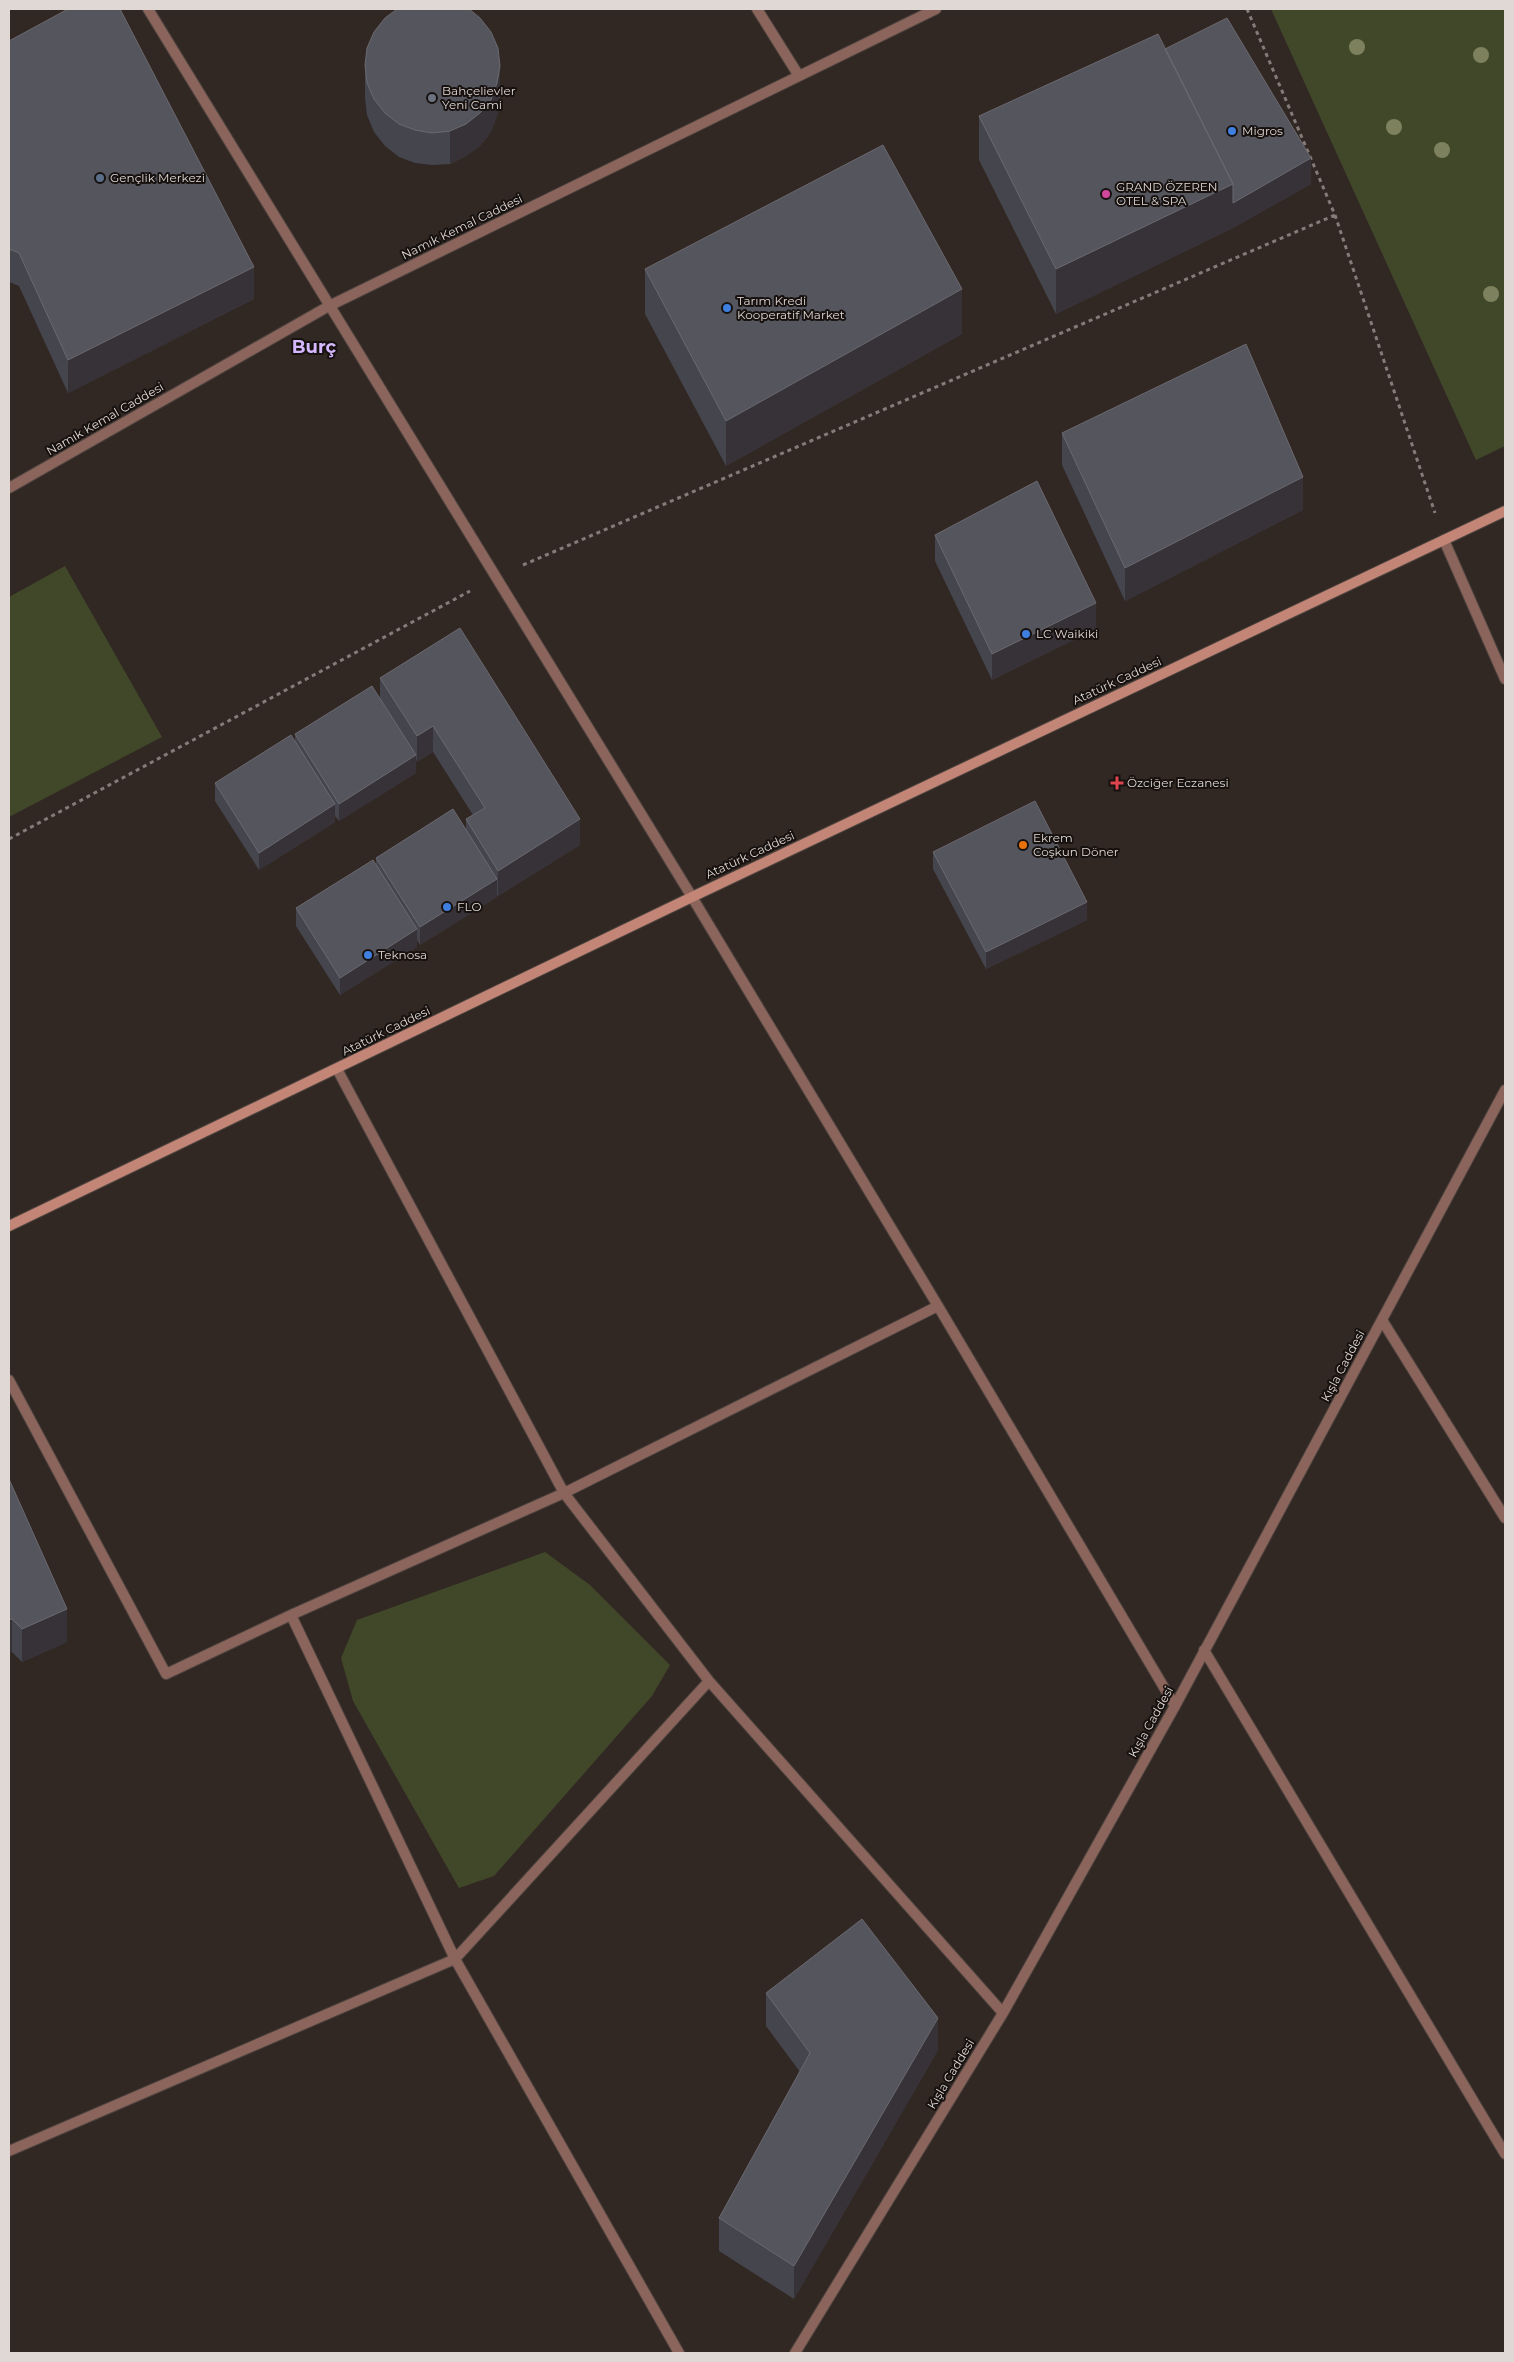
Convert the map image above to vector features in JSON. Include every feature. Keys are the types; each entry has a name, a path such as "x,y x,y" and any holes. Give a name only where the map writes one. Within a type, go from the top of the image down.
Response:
{"main road":[{"name":"Atatürk Caddesi","path":"9,1226 692,896 1505,511"}],"street":[{"path":"148,9 692,896 1175,1706"},
{"path":"758,9 800,76"},
{"name":"Namık Kemal Caddesi","path":"9,488 329,306 936,9"},
{"path":"1444,540 1505,680"},
{"path":"337,1069 564,1493 709,1681 1003,2013"},
{"name":"Kışla Caddesi","path":"795,2353 1003,2013 1175,1706 1505,1090"},
{"path":"9,1380 166,1674 291,1615 564,1493 938,1306"},
{"path":"1382,1320 1505,1518"},
{"path":"291,1615 455,1959 679,2353"},
{"path":"1204,1650 1505,2154"},
{"path":"9,2151 455,1959 709,1681"}],"path":[{"path":"1247,9 1335,215 1444,540"},
{"path":"9,839 496,577 1335,215"}],"green space":[{"path":"1271,9 1505,9 1505,446 1476,460"},
{"path":"65,566 162,737 9,817 9,597"},
{"path":"545,1552 590,1585 670,1665 652,1696 494,1876 459,1888 353,1701 341,1658 357,1620"}],"building":[{"name":"Gençlik Merkezi","path":"68,9 120,9 254,267 68,360 19,253 9,249 9,41"},
{"name":"Bahçelievler Yeni Cami","path":"397,9 469,9 480,18 491,32 498,48 500,66 497,83 491,100 480,113 466,124 450,131 432,133 415,130 399,124 385,113 374,99 367,83 365,65 367,48 374,32 385,18"},
{"name":"Migros","path":"1227,18 1311,158 1233,203 1233,184 1165,49"},
{"name":"GRAND ÖZEREN OTEL & SPA","path":"1158,34 1233,184 1056,269 979,116"},
{"path":"883,145 962,289 726,421 645,269"},
{"path":"1246,344 1303,477 1125,568 1062,433"},
{"path":"1037,481 1096,603 992,654 935,535"},
{"path":"460,628 580,819 498,871 466,819 485,808 433,726 417,736 380,678"},
{"path":"372,686 416,755 339,804 295,734"},
{"path":"291,735 335,804 259,853 215,783"},
{"path":"1035,801 1087,902 986,952 933,852"},
{"path":"453,809 497,879 420,927 376,858"},
{"path":"373,860 417,929 340,978 296,908"},
{"path":"9,1479 67,1609 22,1629 12,1619 9,1620"},
{"path":"862,1919 938,2018 794,2266 719,2218 810,2053 766,1993"}],"place":[{"name":"Bahçelievler Yeni Cami","path":"432,98"},
{"name":"Migros","path":"1232,131"},
{"name":"Gençlik Merkezi","path":"100,178"},
{"name":"GRAND ÖZEREN OTEL & SPA","path":"1106,194"},
{"name":"Tarım Kredi Kooperatif Market","path":"727,308"},
{"name":"LC Waikiki","path":"1026,634"},
{"name":"Özciğer Eczanesi","path":"1117,783"},
{"name":"Ekrem Coşkun Döner","path":"1023,845"},
{"name":"FLO","path":"447,907"},
{"name":"Teknosa","path":"368,955"}],"district":[{"name":"Burç","path":"314,347"}]}
